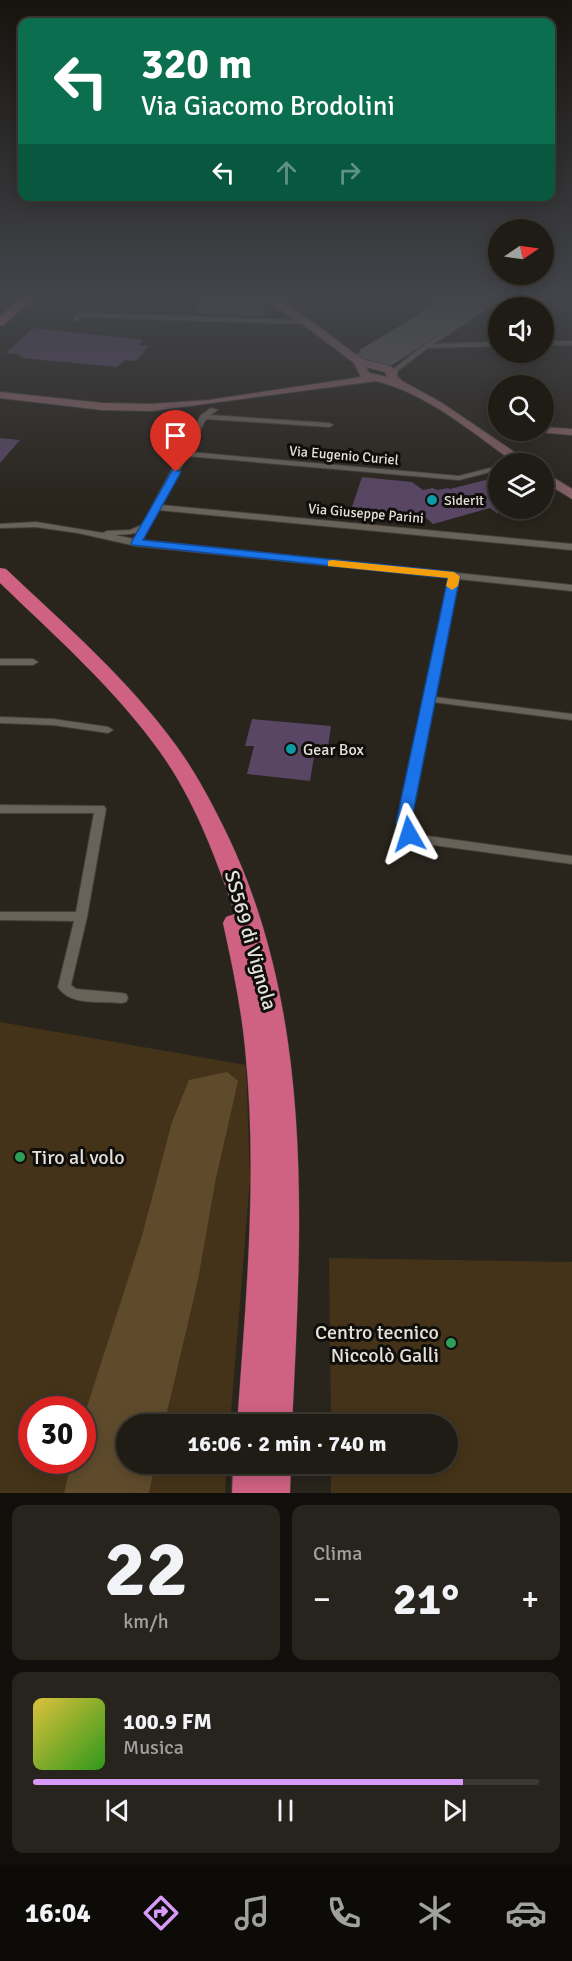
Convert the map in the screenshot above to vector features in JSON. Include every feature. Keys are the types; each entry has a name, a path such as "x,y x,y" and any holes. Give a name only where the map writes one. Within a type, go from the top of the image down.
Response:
{"highway":[{"name":"SS569 di Vignola","path":"0,573 107,676 139,720 188,778 215,829 246,908 271,1005 283,1096 286,1173 275,1414"},
{"name":"SS569 di Vignola","path":"0,585 139,720 201,832 232,910 254,1005 265,1099 268,1173 255,1414"},
{"path":"249,1493 250,1474"},
{"path":"272,1493 273,1474"}],"street":[{"path":"361,366 368,371 394,377 480,431 509,453"},
{"path":"136,543 128,536 142,528 157,507 211,408 390,366"},
{"path":"394,377 404,366"},
{"path":"0,395 111,409 143,410 177,405 211,408 310,425 329,425"},
{"path":"480,431 488,430"},
{"path":"554,431 572,432"},
{"name":"Via Eugenio Curiel","path":"186,454 459,478 488,471"},
{"path":"554,483 572,495"},
{"name":"Via Giuseppe Parini","path":"157,507 572,547"},
{"path":"0,526 19,525 136,543 572,588"},
{"path":"82,533 118,533 142,528"},
{"path":"454,576 403,823 409,834 426,840 572,860"},
{"path":"0,662 33,662"},
{"path":"429,699 572,717"},
{"path":"0,720 53,722 108,730"},
{"path":"0,809 100,809 81,917 64,987 73,994 121,998"},
{"path":"0,916 81,917"}],"shaded area":[{"path":"0,1022 246,1065 250,1179 231,1414 116,1414 116,1474 226,1474 225,1493 0,1493"},
{"path":"227,1072 238,1081 215,1183 198,1280 167,1414 116,1414 116,1474 153,1474 149,1493 64,1493 69,1474 96,1474 96,1396 90,1396 142,1236 172,1122 189,1080"},
{"name":"Centro tecnico Niccolò Galli","path":"329,1258 572,1262 572,1493 331,1493 331,1474 458,1474 458,1414 331,1414"}],"building":[{"path":"0,438 20,440 0,463"},
{"name":"Siderit","path":"362,477 412,482 423,490 450,489 488,479 488,509 433,524 425,517 404,523 388,509 384,522 348,519"},
{"name":"Gear Box","path":"252,719 331,726 327,753 315,751 310,781 247,774 254,746 245,746"}],"slow traffic":[{"path":"332,563 454,576 452,586"}],"place":[{"name":"Siderit","path":"432,500"},
{"name":"Gear Box","path":"291,749"},
{"name":"Tiro al volo","path":"20,1157"},
{"name":"Centro tecnico Niccolò Galli","path":"451,1343"}],"route":[{"path":"176,472 136,543 454,576 403,823 409,834"}]}
